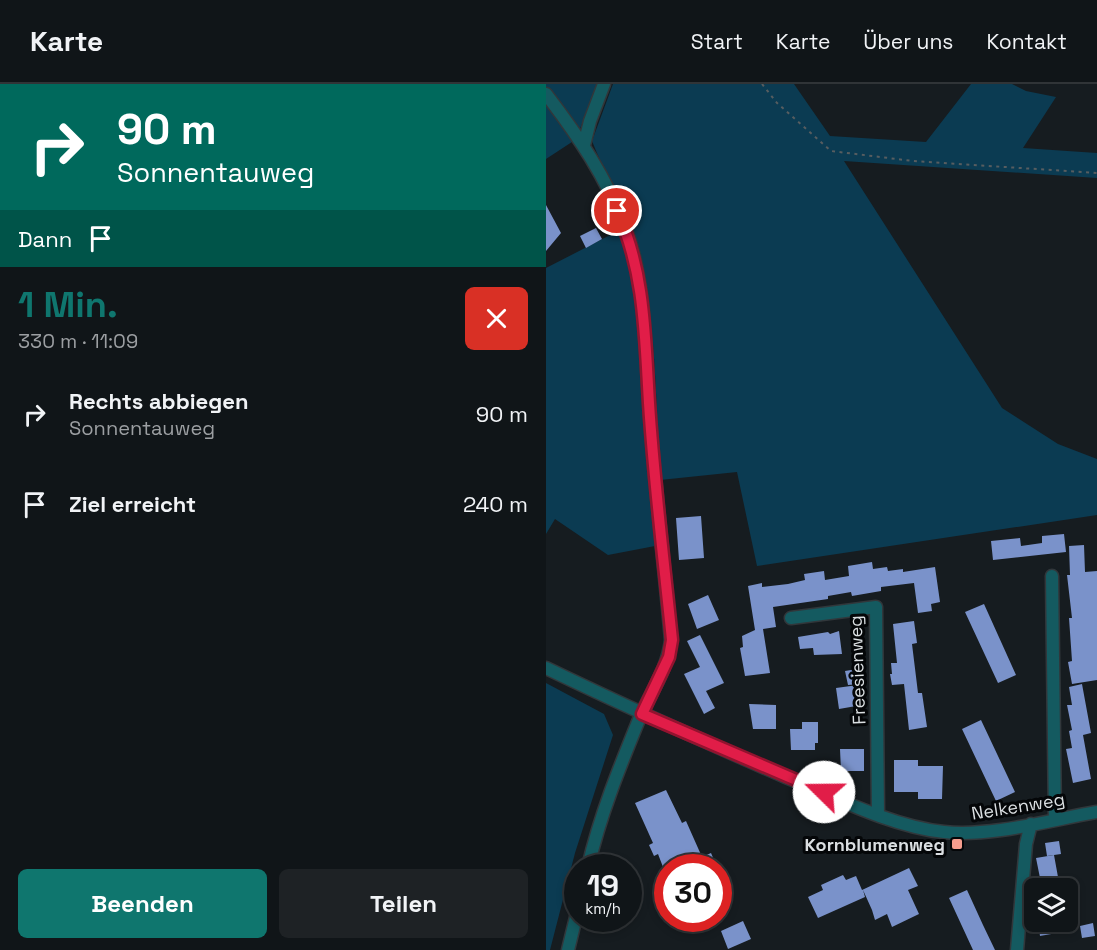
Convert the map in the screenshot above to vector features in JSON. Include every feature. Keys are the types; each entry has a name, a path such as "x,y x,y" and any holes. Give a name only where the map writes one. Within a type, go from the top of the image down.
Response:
{"street":[{"path":"584,145 604,84"},
{"path":"546,94 593,159 625,228 638,275 646,333 649,404 672,640 669,657 614,782 592,854"},
{"path":"1052,576 1054,820"},
{"name":"Freesienweg","path":"791,618 876,607 878,814"},
{"name":"Nelkenweg","path":"546,668 642,714 878,814 923,829 982,833 1097,812"},
{"path":"1017,950 1026,844 1031,824"},
{"path":"568,950 572,932"}],"path":[{"path":"762,84 777,103 831,151 913,161 1097,172"}],"shaded area":[{"path":"546,84 599,84 579,131 546,88"},
{"path":"613,84 794,84 830,136 926,142 971,84 1012,84 1026,91 1056,97 1023,148 1097,153 1097,178 844,161 1002,408 1058,444 1097,459 1097,515 757,566 737,472 660,480 654,351 646,286 630,225 592,141"},
{"path":"546,103 575,140 546,159"},
{"path":"620,230 633,276 641,333 642,403 655,546 608,555 555,519 546,534 546,268"},
{"path":"546,683 604,714 613,735 575,854 564,854 564,896 550,950 546,950"}],"building":[{"path":"546,205 561,233 546,251"},
{"path":"596,228 602,239 586,248 580,236"},
{"path":"701,516 704,558 679,560 676,518"},
{"path":"1064,534 1066,552 993,560 991,541 1020,538 1021,546 1042,543 1042,536"},
{"path":"1084,545 1085,572 1097,571 1097,680 1072,684 1068,662 1072,661 1069,618 1072,618 1067,575 1070,575 1069,546"},
{"path":"872,562 873,569 887,567 888,571 903,569 903,572 935,567 940,602 931,604 932,611 918,613 914,583 881,587 881,591 852,596 851,592 828,596 828,599 773,607 776,627 763,629 770,673 745,676 740,648 743,647 742,636 755,630 748,586 762,583 762,587 788,584 805,580 804,574 824,571 825,580 849,576 848,566"},
{"path":"708,595 719,620 697,629 688,604"},
{"path":"984,604 1016,675 998,683 965,612"},
{"path":"914,621 917,643 912,644 918,693 922,693 927,727 909,730 904,684 892,685 890,674 892,674 891,663 897,663 893,624"},
{"path":"839,631 842,654 814,655 813,648 800,649 798,637"},
{"path":"700,635 724,683 706,691 715,708 704,714 684,674 700,667 687,641"},
{"path":"857,669 860,684 848,685 845,671"},
{"path":"1082,684 1091,733 1083,735 1091,779 1073,783 1066,749 1072,748 1069,731 1072,730 1067,705 1072,705 1069,687"},
{"path":"858,685 862,705 839,709 836,688"},
{"path":"749,704 776,705 776,729 753,729"},
{"path":"981,720 1015,792 996,801 962,729"},
{"path":"802,722 818,722 818,743 815,743 815,750 791,750 790,729 802,729"},
{"path":"840,749 864,749 864,771 841,771"},
{"path":"894,760 918,760 918,766 943,766 942,799 918,799 918,792 894,792"},
{"path":"666,790 682,823 686,821 701,854 654,854 654,856 649,845 653,843 635,803"},
{"path":"1059,841 1061,854 1047,856 1045,843"},
{"path":"1054,855 1058,878 1040,878 1036,858"},
{"path":"909,868 918,886 908,890 919,914 892,927 887,914 875,920 863,890 865,897 818,918 808,897 823,890 821,885 843,875 846,880 856,876 862,890"},
{"path":"967,890 995,950 973,950 949,898"},
{"path":"743,921 751,939 728,949 721,932 732,932 732,926"},
{"path":"1093,923 1095,936 1082,938 1080,926"},
{"path":"1039,932 1057,933 1040,936"}],"place":[{"name":"Kornblumenweg","path":"957,844"}],"route":[{"path":"617,211 625,228 638,275 646,333 649,404 672,640 669,657 642,714 824,792"}]}
